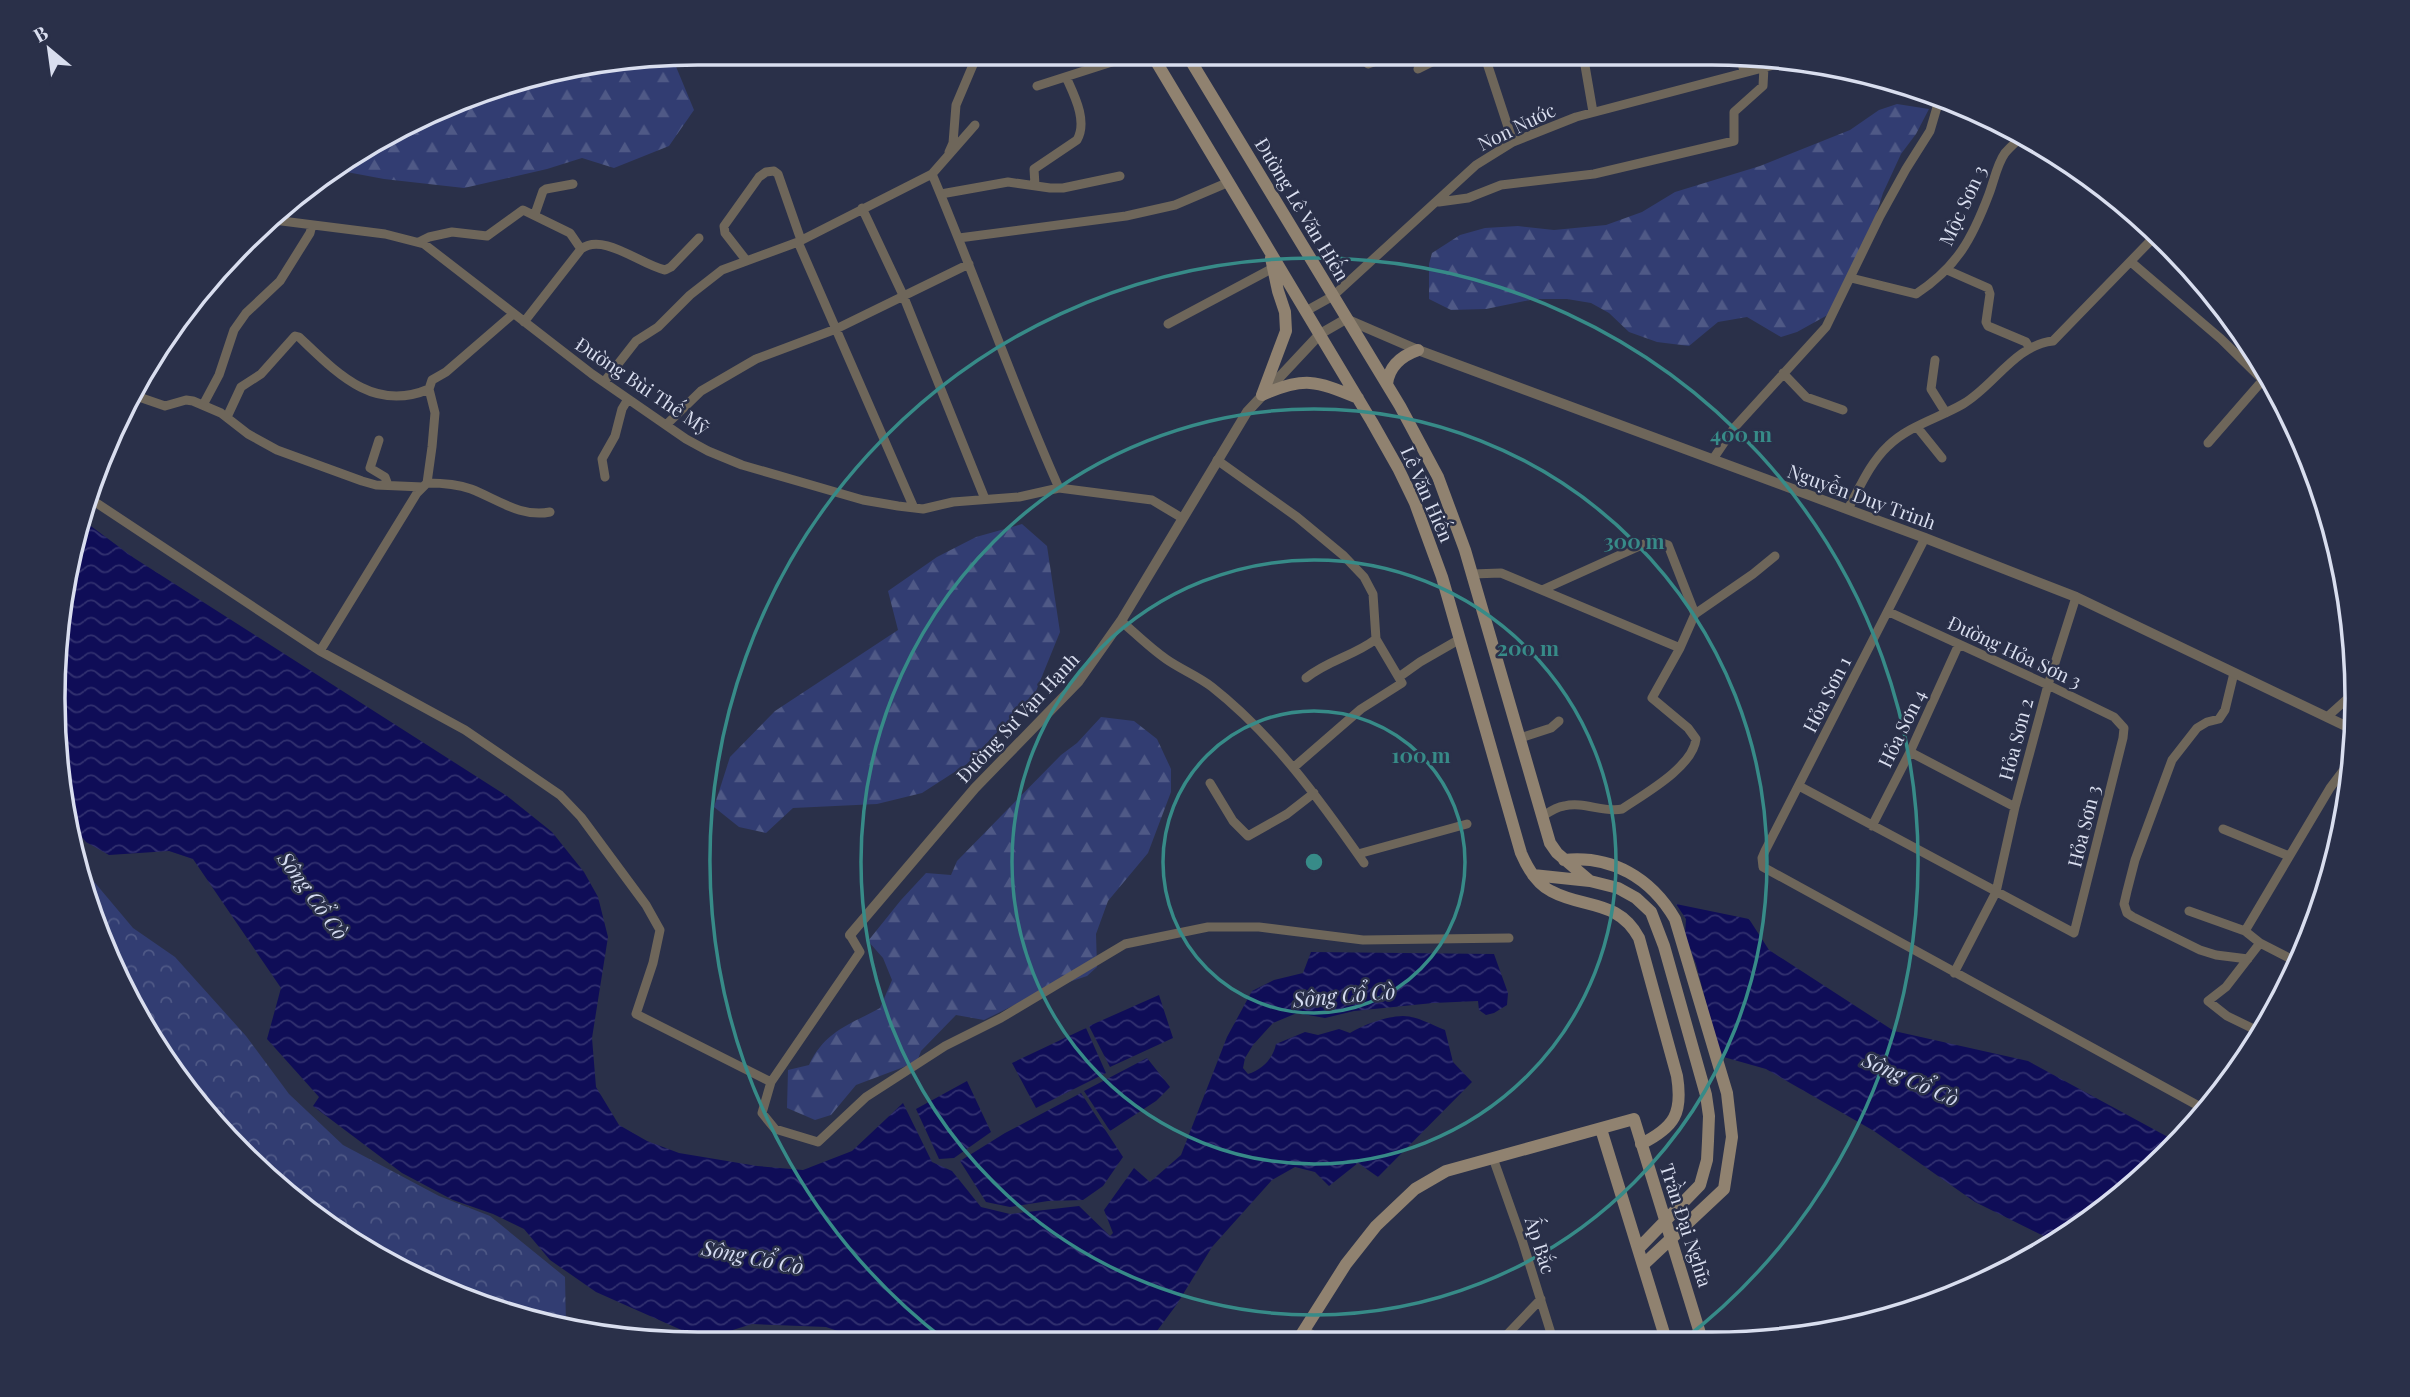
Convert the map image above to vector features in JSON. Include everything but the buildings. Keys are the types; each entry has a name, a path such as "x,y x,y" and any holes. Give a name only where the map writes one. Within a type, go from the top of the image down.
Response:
{"main road":[{"path":"1158,65 1229,182"},
{"name":"Đường Lê Văn Hiến","path":"1193,65 1387,384"},
{"name":"Lê Văn Hiến","path":"1229,182 1358,398 1415,503 1442,577 1521,853 1534,875"},
{"path":"1262,395 1286,331 1285,312 1269,250"},
{"path":"1387,384 1388,373 1398,361 1418,350"},
{"path":"1262,395 1287,384 1321,383 1358,398"},
{"name":"Lê Văn Hiến","path":"1387,384 1438,477 1472,573 1550,842 1564,860"},
{"path":"1564,860 1586,858 1636,875 1650,885 1666,903 1675,919 1727,1093 1732,1137 1724,1189 1643,1265"},
{"path":"1564,860 1590,881"},
{"path":"1534,875 1590,881 1618,888 1636,898 1651,912 1664,946 1706,1095 1709,1116 1707,1160 1700,1185 1638,1249"},
{"path":"1534,875 1549,891 1621,915 1632,924 1639,938 1678,1076 1681,1098 1678,1111 1670,1124 1655,1137 1641,1144"},
{"path":"1681,1098 1706,1095"},
{"name":"Trần Đại Nghĩa","path":"1601,1129 1634,1119 1700,1332"},
{"path":"1305,1330 1346,1264 1376,1226 1415,1189 1446,1171 1601,1129 1664,1332"}],"street":[{"path":"945,160 953,143 956,105 973,65"},
{"path":"1037,86 1103,65"},
{"path":"1418,69 1426,65"},
{"path":"1488,65 1513,142"},
{"path":"1585,65 1593,112"},
{"path":"1743,66 1744,72"},
{"path":"1437,202 1468,198 1510,184 1594,174 1734,141 1734,112 1763,86 1764,67"},
{"name":"Non Nước","path":"1306,311 1333,296 1476,165 1513,142 1593,112 1764,67"},
{"path":"1035,185 1034,169 1077,140 1082,132 1080,111 1066,77"},
{"path":"1713,459 1734,428 1826,327 1880,216 1930,131 1937,107"},
{"path":"604,382 636,341 658,327 722,270 800,241 932,174 975,125"},
{"name":"Mộc Sơn 3","path":"1851,278 1916,294 1947,271 1962,253 2004,154 2015,143"},
{"path":"746,260 725,233 724,226 759,177 774,171 778,174 800,241 836,329 914,508"},
{"path":"932,174 970,264 1028,420 1059,488"},
{"path":"941,194 1008,181 1063,188 1120,176"},
{"path":"959,238 1126,216 1175,205 1229,182"},
{"path":"535,214 546,188 573,184"},
{"path":"862,208 903,295 985,499"},
{"path":"419,242 452,232 483,237 519,211 527,210 570,233 581,249"},
{"name":"Đường Bùi Thế Mỹ","path":"282,221 385,234 419,242 628,399 708,451 742,465 863,500 914,508 1019,497 1059,488 1152,500 1182,518"},
{"path":"203,405 219,374 234,330 246,313 284,276 313,225"},
{"path":"524,322 581,249 589,244 598,243 665,270 699,238"},
{"path":"1848,509 1866,475 1889,444 1981,391 2029,347 2053,341 2150,241"},
{"path":"2131,262 2221,340 2255,374"},
{"path":"666,425 701,391 756,359 836,329 970,264"},
{"path":"1168,324 1273,268"},
{"path":"1947,271 1988,288 1988,326 2026,342 2029,347"},
{"path":"320,651 425,485 435,413 429,389 432,380 446,372 513,314"},
{"name":"Đường Sư Vạn Hạnh","path":"771,1082 860,952 850,935 975,788 1078,682 1121,621 1236,428 1262,395 1320,334 1346,319"},
{"name":"Nguyễn Duy Trinh","path":"1346,319 1418,350 1848,509 2076,597 2344,726"},
{"path":"227,416 241,387 261,374 295,336 339,376 360,389 394,395 429,389"},
{"path":"1935,360 1931,389 1946,413"},
{"path":"1783,373 1806,397 1843,410"},
{"path":"2208,443 2260,383"},
{"path":"141,398 165,406 186,400 203,405 227,416 248,434 277,450 362,481 388,485 447,483 470,489 533,514 550,512"},
{"path":"605,477 602,458 615,436 622,409 628,399"},
{"path":"1917,427 1942,458"},
{"path":"379,440 370,468 385,477 388,485"},
{"path":"1217,460 1297,517 1344,556 1364,577 1373,594 1376,639 1402,683 1361,709 1293,768"},
{"path":"96,502 320,651 465,730 560,794 581,817 646,905 660,930 653,963 636,1014 771,1082 762,1113 775,1129 818,1142 866,1097 934,1053 1001,1018 1125,944 1208,926 1259,928 1363,940 1509,938"},
{"name":"Hỏa Sơn 1","path":"1925,538 1762,858 1763,867 1954,973"},
{"path":"1542,590 1653,540 1668,545 1695,614"},
{"path":"1543,816 1559,807 1573,804 1614,811 1622,809 1671,774 1692,754 1696,739 1692,732 1652,698 1681,648 1695,614 1775,556"},
{"path":"1472,573 1501,573 1681,648"},
{"name":"Hỏa Sơn 2","path":"1954,973 1996,892 2015,807 2048,685 2076,597"},
{"name":"Đường Hỏa Sơn 3","path":"1889,612 2114,717 2124,728"},
{"path":"1121,621 1166,659 1210,685 1239,710 1314,793 1364,863"},
{"path":"1307,678 1324,665 1350,656 1376,639"},
{"path":"1399,677 1460,639"},
{"name":"Hỏa Sơn 4","path":"1872,826 1910,752 1959,644"},
{"path":"2234,673 2225,710 2219,719 2197,728 2172,760 2136,860 2124,904 2133,917 2200,950 2248,959"},
{"path":"2328,718 2345,702"},
{"path":"1520,738 1551,728 1559,721"},
{"name":"Hỏa Sơn 3","path":"1996,892 2074,933 2124,728"},
{"path":"1910,752 2015,807"},
{"path":"2245,931 2341,773"},
{"path":"1210,783 1233,821 1248,836 1287,814 1314,793"},
{"path":"1799,786 1996,892"},
{"path":"1358,854 1467,824"},
{"path":"2223,829 2289,856"},
{"path":"2189,911 2245,931 2260,943 2289,958"},
{"path":"2252,1028 2227,1016 2208,1001 2226,987 2260,943"},
{"path":"1954,973 2197,1105"},
{"name":"Ấp Bắc","path":"1493,1158 1551,1332"},
{"path":"1510,1332 1541,1299"}],"green space":[{"path":"676,66 694,110 669,146 614,168 582,158 464,188 346,172 418,130 495,98 534,86 616,70"},
{"path":"1897,104 1929,109 1916,134 1901,154 1883,193 1867,243 1833,312 1797,332 1781,337 1747,317 1718,322 1689,346 1657,342 1629,332 1609,313 1591,303 1567,299 1535,299 1486,309 1451,310 1429,299 1429,264 1432,253 1460,235 1485,228 1518,226 1554,230 1606,225 1642,212 1675,192 1760,166 1850,130 1879,110"},
{"path":"1022,524 1047,546 1060,632 1036,691 967,764 922,793 877,804 793,808 766,833 739,827 714,807 730,757 775,711 898,630 888,591 937,557 976,537"},
{"path":"1101,717 1134,721 1157,739 1171,769 1171,792 1148,853 1108,901 1096,934 1097,967 1087,976 1045,990 984,1020 956,1015 921,1051 917,1062 856,1085 831,1115 815,1120 787,1108 788,1070 809,1065 815,1053 830,1037 880,1008 892,980 883,958 868,941 926,873 951,875 957,861"},
{"path":"90,877 133,928 175,957 246,1036 289,1094 343,1145 439,1196 490,1216 565,1277 566,1318 495,1299 418,1267 382,1247 346,1225 281,1175 250,1147 222,1116 172,1051 130,979"}],"water":[{"name":"Sông Cổ Cò","path":"89,525 134,558 507,796 552,832 584,872 598,897 608,937 592,1038 596,1087 619,1125 647,1141 679,1153 757,1166 803,1170 852,1151 903,1103 932,1162 952,1171 981,1207 1010,1214 1079,1206 1110,1236 1113,1233 1104,1210 1134,1168 1150,1182 1181,1155 1227,1037 1252,991 1274,980 1303,973 1311,952 1494,954 1508,993 1507,1005 1486,1015 1479,1010 1478,1001 1354,1011 1325,1018 1297,1013 1273,1023 1245,1058 1243,1068 1248,1074 1266,1063 1276,1044 1305,1032 1318,1035 1339,1029 1350,1033 1375,1021 1408,1016 1445,1030 1453,1062 1472,1082 1378,1177 1358,1163 1329,1186 1315,1172 1295,1167 1272,1180 1212,1247 1156,1332 841,1332 826,1327 752,1324 726,1332 685,1332 596,1292 550,1260 524,1229 493,1214 453,1200 402,1173 313,1106 319,1097 267,1039 281,988 193,859 169,851 109,855 86,842 80,835 70,781 65,698 70,616"},
{"name":"Sông Cổ Cò","path":"1676,904 1749,919 1769,950 1894,1031 2028,1061 2169,1137 2097,1201 2045,1237 1975,1202 1874,1131 1766,1069 1720,1056 1696,964 1685,935 1686,919"},
{"path":"1159,995 1173,1038 1110,1067 1089,1026"},
{"path":"1086,1028 1106,1073 1036,1108 1012,1063"},
{"path":"1147,1058 1170,1087 1156,1101 1110,1131 1084,1091"},
{"path":"967,1081 991,1132 954,1158 939,1159 916,1109"},
{"path":"1081,1093 1123,1157 1103,1186 1083,1200 1048,1201 1010,1207 986,1202 960,1161 1005,1133"}]}
